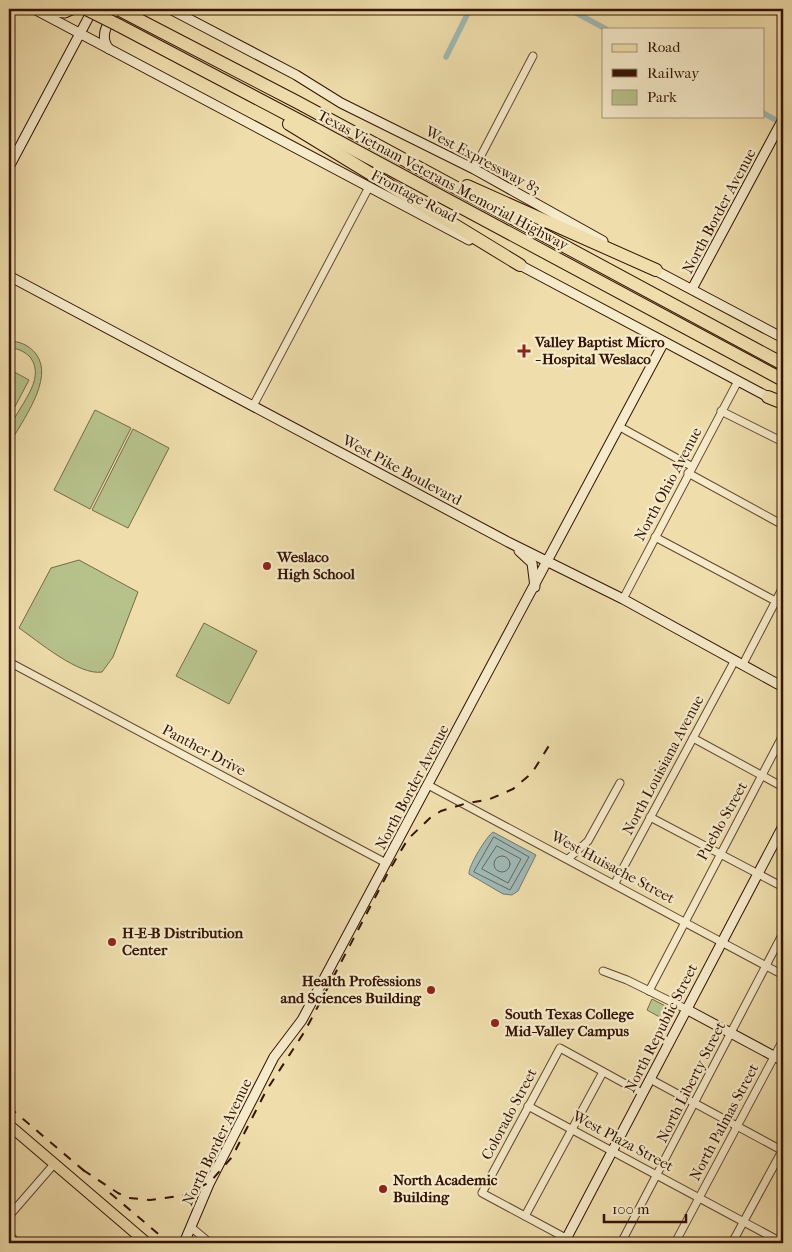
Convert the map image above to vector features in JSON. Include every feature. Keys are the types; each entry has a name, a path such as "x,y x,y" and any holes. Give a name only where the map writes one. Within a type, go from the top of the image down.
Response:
{"highway":[{"name":"Texas Vietnam Veterans Memorial Highway","path":"86,9 322,132 783,380"},
{"name":"Texas Vietnam Veterans Memorial Highway","path":"119,10 374,143 783,364"},
{"path":"186,62 520,265"},
{"path":"374,143 656,270"},
{"path":"768,397 783,404"}],"main road":[{"path":"9,1125 147,1243"}],"street":[{"path":"35,9 56,13 65,13 74,9"},
{"name":"Frontage Road","path":"35,9 369,188 520,265 768,397"},
{"path":"9,167 94,9"},
{"name":"West Expressway 83","path":"170,9 296,75 341,103 474,169 783,338"},
{"path":"112,51 104,41 103,35 119,10"},
{"path":"474,169 533,56"},
{"name":"North Border Avenue","path":"692,289 783,119"},
{"path":"253,406 369,188"},
{"name":"West Pike Boulevard","path":"9,276 508,542 548,560 623,599 783,686"},
{"name":"North Border Avenue","path":"184,1243 192,1228 209,1184 274,1057 302,1020 535,587 664,342"},
{"name":"North Ohio Avenue","path":"623,599 738,381"},
{"path":"721,411 783,442"},
{"path":"620,427 692,466"},
{"path":"688,474 783,524"},
{"path":"655,537 783,605"},
{"path":"508,542 532,563 535,587"},
{"name":"North Louisiana Avenue","path":"615,884 693,738 783,587"},
{"name":"Panther Drive","path":"9,662 386,863"},
{"name":"Pueblo Street","path":"649,991 720,852 783,735"},
{"path":"693,738 783,787"},
{"path":"568,858 588,841 620,783"},
{"name":"West Huisache Street","path":"428,785 568,858 783,975"},
{"path":"650,817 720,852 783,887"},
{"name":"North Republic Street","path":"565,1241 783,826"},
{"name":"North Liberty Street","path":"621,1243 658,1176 783,933"},
{"path":"604,971 649,991 779,1059"},
{"name":"North Palmas Street","path":"675,1243 738,1127 779,1059 783,1040"},
{"name":"Colorado Street","path":"525,1216 482,1193 528,1106 560,1048 603,1072"},
{"path":"575,1243 565,1241 525,1216 603,1072 642,1093"},
{"path":"650,1079 695,1105 783,1150 732,1243"},
{"name":"West Plaza Street","path":"528,1106 658,1176 700,1196 783,1243"},
{"path":"9,1216 55,1163"},
{"path":"192,1228 210,1243"},
{"path":"9,1235 18,1243"}],"green space":[{"path":"9,341 24,344 36,354 41,364 41,376 39,388 28,413 9,445 9,430 29,394 35,375 35,366 30,357 25,353 9,348"},
{"path":"9,369 29,380 9,418"},
{"path":"95,410 131,428 90,509 54,490"},
{"path":"133,429 169,448 128,528 92,510"},
{"path":"79,560 138,592 113,657 102,672 82,669 48,649 19,628 51,568"},
{"path":"204,623 257,651 229,704 176,676"},
{"path":"652,999 671,1009 665,1020 647,1010"}],"water":[{"path":"493,832 536,855 518,891 512,895 503,894 469,874 478,851"}],"waterway":[{"path":"446,57 470,9"},
{"path":"569,9 604,28"},
{"path":"764,114 774,119"}],"railway":[{"path":"83,1170 129,1198 150,1200 187,1195 211,1181 232,1157 266,1091 305,1031 390,869 408,839 430,818 441,811 490,799 513,789 532,773 550,744"},
{"path":"9,1107 89,1175"},
{"path":"110,1193 169,1243"}],"place":[{"name":"Valley Baptist Micro - Hospital Weslaco","path":"524,351"},
{"name":"Weslaco High School","path":"267,566"},
{"name":"H-E-B Distribution Center","path":"112,942"},
{"name":"Health Professions and Sciences Building","path":"431,990"},
{"name":"South Texas College Mid-Valley Campus","path":"495,1023"},
{"name":"North Academic Building","path":"383,1189"}]}
